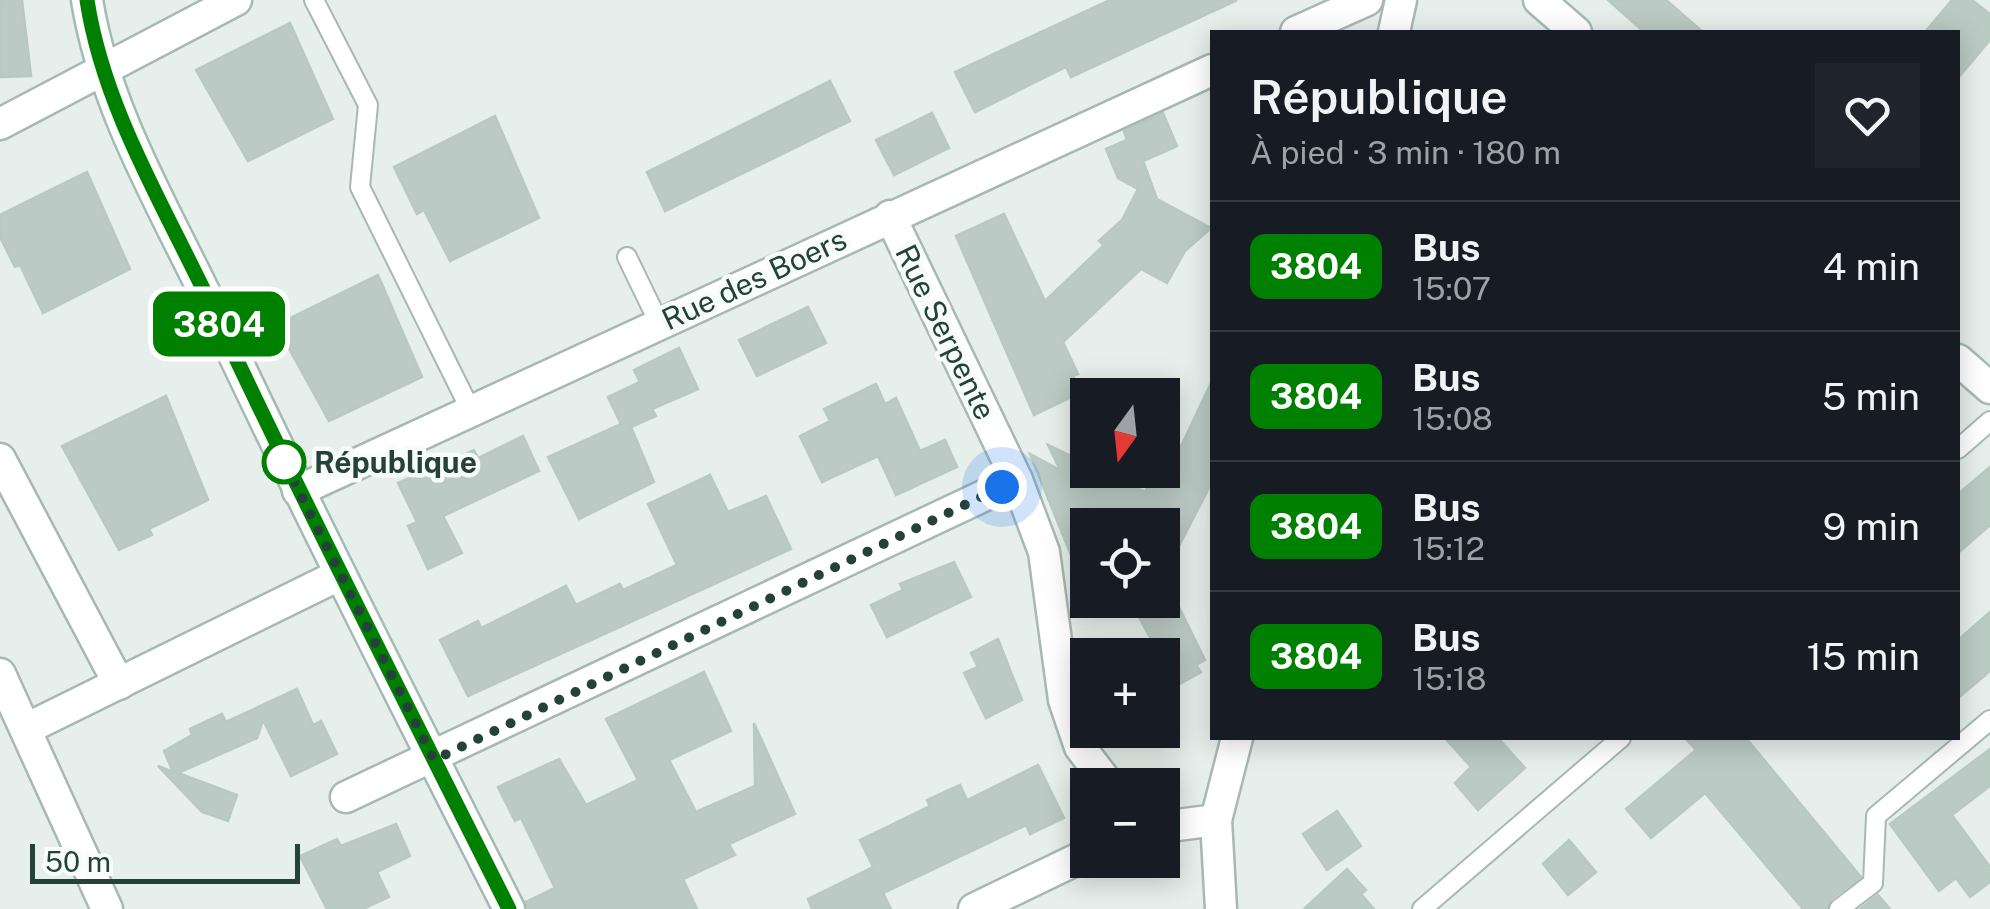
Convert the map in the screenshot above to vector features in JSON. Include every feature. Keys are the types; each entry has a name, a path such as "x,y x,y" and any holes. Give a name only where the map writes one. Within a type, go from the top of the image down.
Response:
{"street":[{"path":"88,0 104,72 298,492 510,909"},
{"path":"0,124 236,0"},
{"path":"1300,30 1368,0"},
{"path":"1394,30 1401,0"},
{"path":"1539,0 1574,30"},
{"name":"Rue des Boers","path":"298,492 1210,71"},
{"name":"Rue Serpente","path":"890,216 1017,480 1044,552 1064,700 1080,747 1096,768"},
{"path":"1960,362 1990,388"},
{"path":"0,459 119,684"},
{"path":"346,798 434,760 1017,480"},
{"path":"28,728 340,576"},
{"path":"0,674 28,728 107,909"},
{"path":"1221,909 1216,820 1236,740"},
{"path":"1180,825 1216,820"},
{"path":"974,909 1070,863"}],"lane":[{"path":"314,0 368,105 360,187 472,411"},
{"path":"628,257 659,323"},
{"path":"1960,447 1990,421"},
{"path":"1839,909 1873,884 1876,816 1990,720"},
{"path":"1422,909 1619,740"}],"building":[{"path":"0,0 22,0 31,76 0,77"},
{"path":"1110,0 1237,0 1071,77 1066,67 975,112 955,72"},
{"path":"1608,0 1666,0 1701,30 1642,30"},
{"path":"1952,0 1972,0 1990,14 1990,40 1960,76 1960,30 1927,30"},
{"path":"290,23 333,119 248,161 196,70"},
{"path":"830,81 850,121 665,211 647,172"},
{"path":"932,113 949,148 894,175 876,140"},
{"path":"1163,113 1177,146 1143,161 1157,199 1210,229 1185,251 1167,283 1141,269 1063,342 1078,374 1070,378 1070,398 1034,415 956,236 1004,214 1045,301 1104,245 1099,241 1122,220 1138,189 1118,178 1106,149 1127,140 1124,131"},
{"path":"495,116 539,218 450,261 424,210 417,214 394,167"},
{"path":"87,172 130,269 43,313 20,265 15,267 0,237 0,215"},
{"path":"378,275 422,377 329,421 276,325"},
{"path":"808,307 826,343 757,376 739,340"},
{"path":"679,348 698,389 652,409 656,416 631,427 654,482 579,519 548,457 621,424 608,397 640,382 634,370"},
{"path":"876,384 885,404 896,398 920,451 945,440 957,467 896,495 878,456 822,482 800,436 830,421 824,409"},
{"path":"1210,385 1210,486 1180,544 1180,508 1070,508 1070,553 1030,454 1060,470 1048,445 1070,455 1070,488 1137,488 1145,492 1147,488 1180,488 1180,448"},
{"path":"166,396 208,500 149,529 152,535 119,550 62,446"},
{"path":"523,436 539,471 443,516 462,553 428,569 408,526 417,522 398,483 474,450 478,458"},
{"path":"1990,467 1990,525 1960,551 1960,492"},
{"path":"710,475 728,512 766,496 791,549 468,696 440,640 478,621 481,628 566,586 576,605 620,584 623,590 677,565 648,504"},
{"path":"954,562 971,597 887,637 871,605 903,590 900,584"},
{"path":"1180,609 1205,660 1196,665 1201,672 1180,684 1180,638 1150,638 1140,618 1180,618"},
{"path":"1990,612 1990,671 1960,696 1960,638"},
{"path":"998,639 1022,700 986,718 964,673 978,667 971,653"},
{"path":"704,672 731,731 669,760 696,812 755,786 754,723 795,814 729,844 735,855 683,879 697,909 528,909 526,902 555,888 521,818 515,821 498,787 559,759 586,805 638,780 606,719"},
{"path":"297,689 313,725 321,721 337,754 291,776 263,720 257,738 178,773 237,795 228,821 202,812 158,766 173,772 164,751 192,735 190,729 222,714 226,722"},
{"path":"1447,740 1500,740 1525,768 1478,810 1455,783 1471,767"},
{"path":"1687,740 1748,740 1861,877 1831,899 1827,909 1803,909 1705,793 1651,838 1626,809 1696,750"},
{"path":"1990,749 1990,786 1952,815 1990,867 1990,882 1970,897 1956,878 1939,891 1890,824"},
{"path":"1038,765 1064,818 1030,834 1026,825 883,893 891,909 812,909 808,899 873,867 860,840 930,806 927,800 960,785 967,800"},
{"path":"1337,811 1361,846 1327,870 1303,834"},
{"path":"396,824 410,856 377,872 389,897 363,909 327,909 300,856 337,839 341,846"},
{"path":"1569,840 1596,872 1568,895 1543,864"},
{"path":"1347,869 1366,890 1361,894 1374,909 1304,909"},
{"path":"1878,895 1890,909 1860,909"}],"bus line":[{"name":"3804","path":"87,0 104,72 130,136 298,492 509,909"}],"place":[{"name":"République","path":"284,462"}],"route":[{"path":"284,462 281,456 434,760 1002,487"}]}
